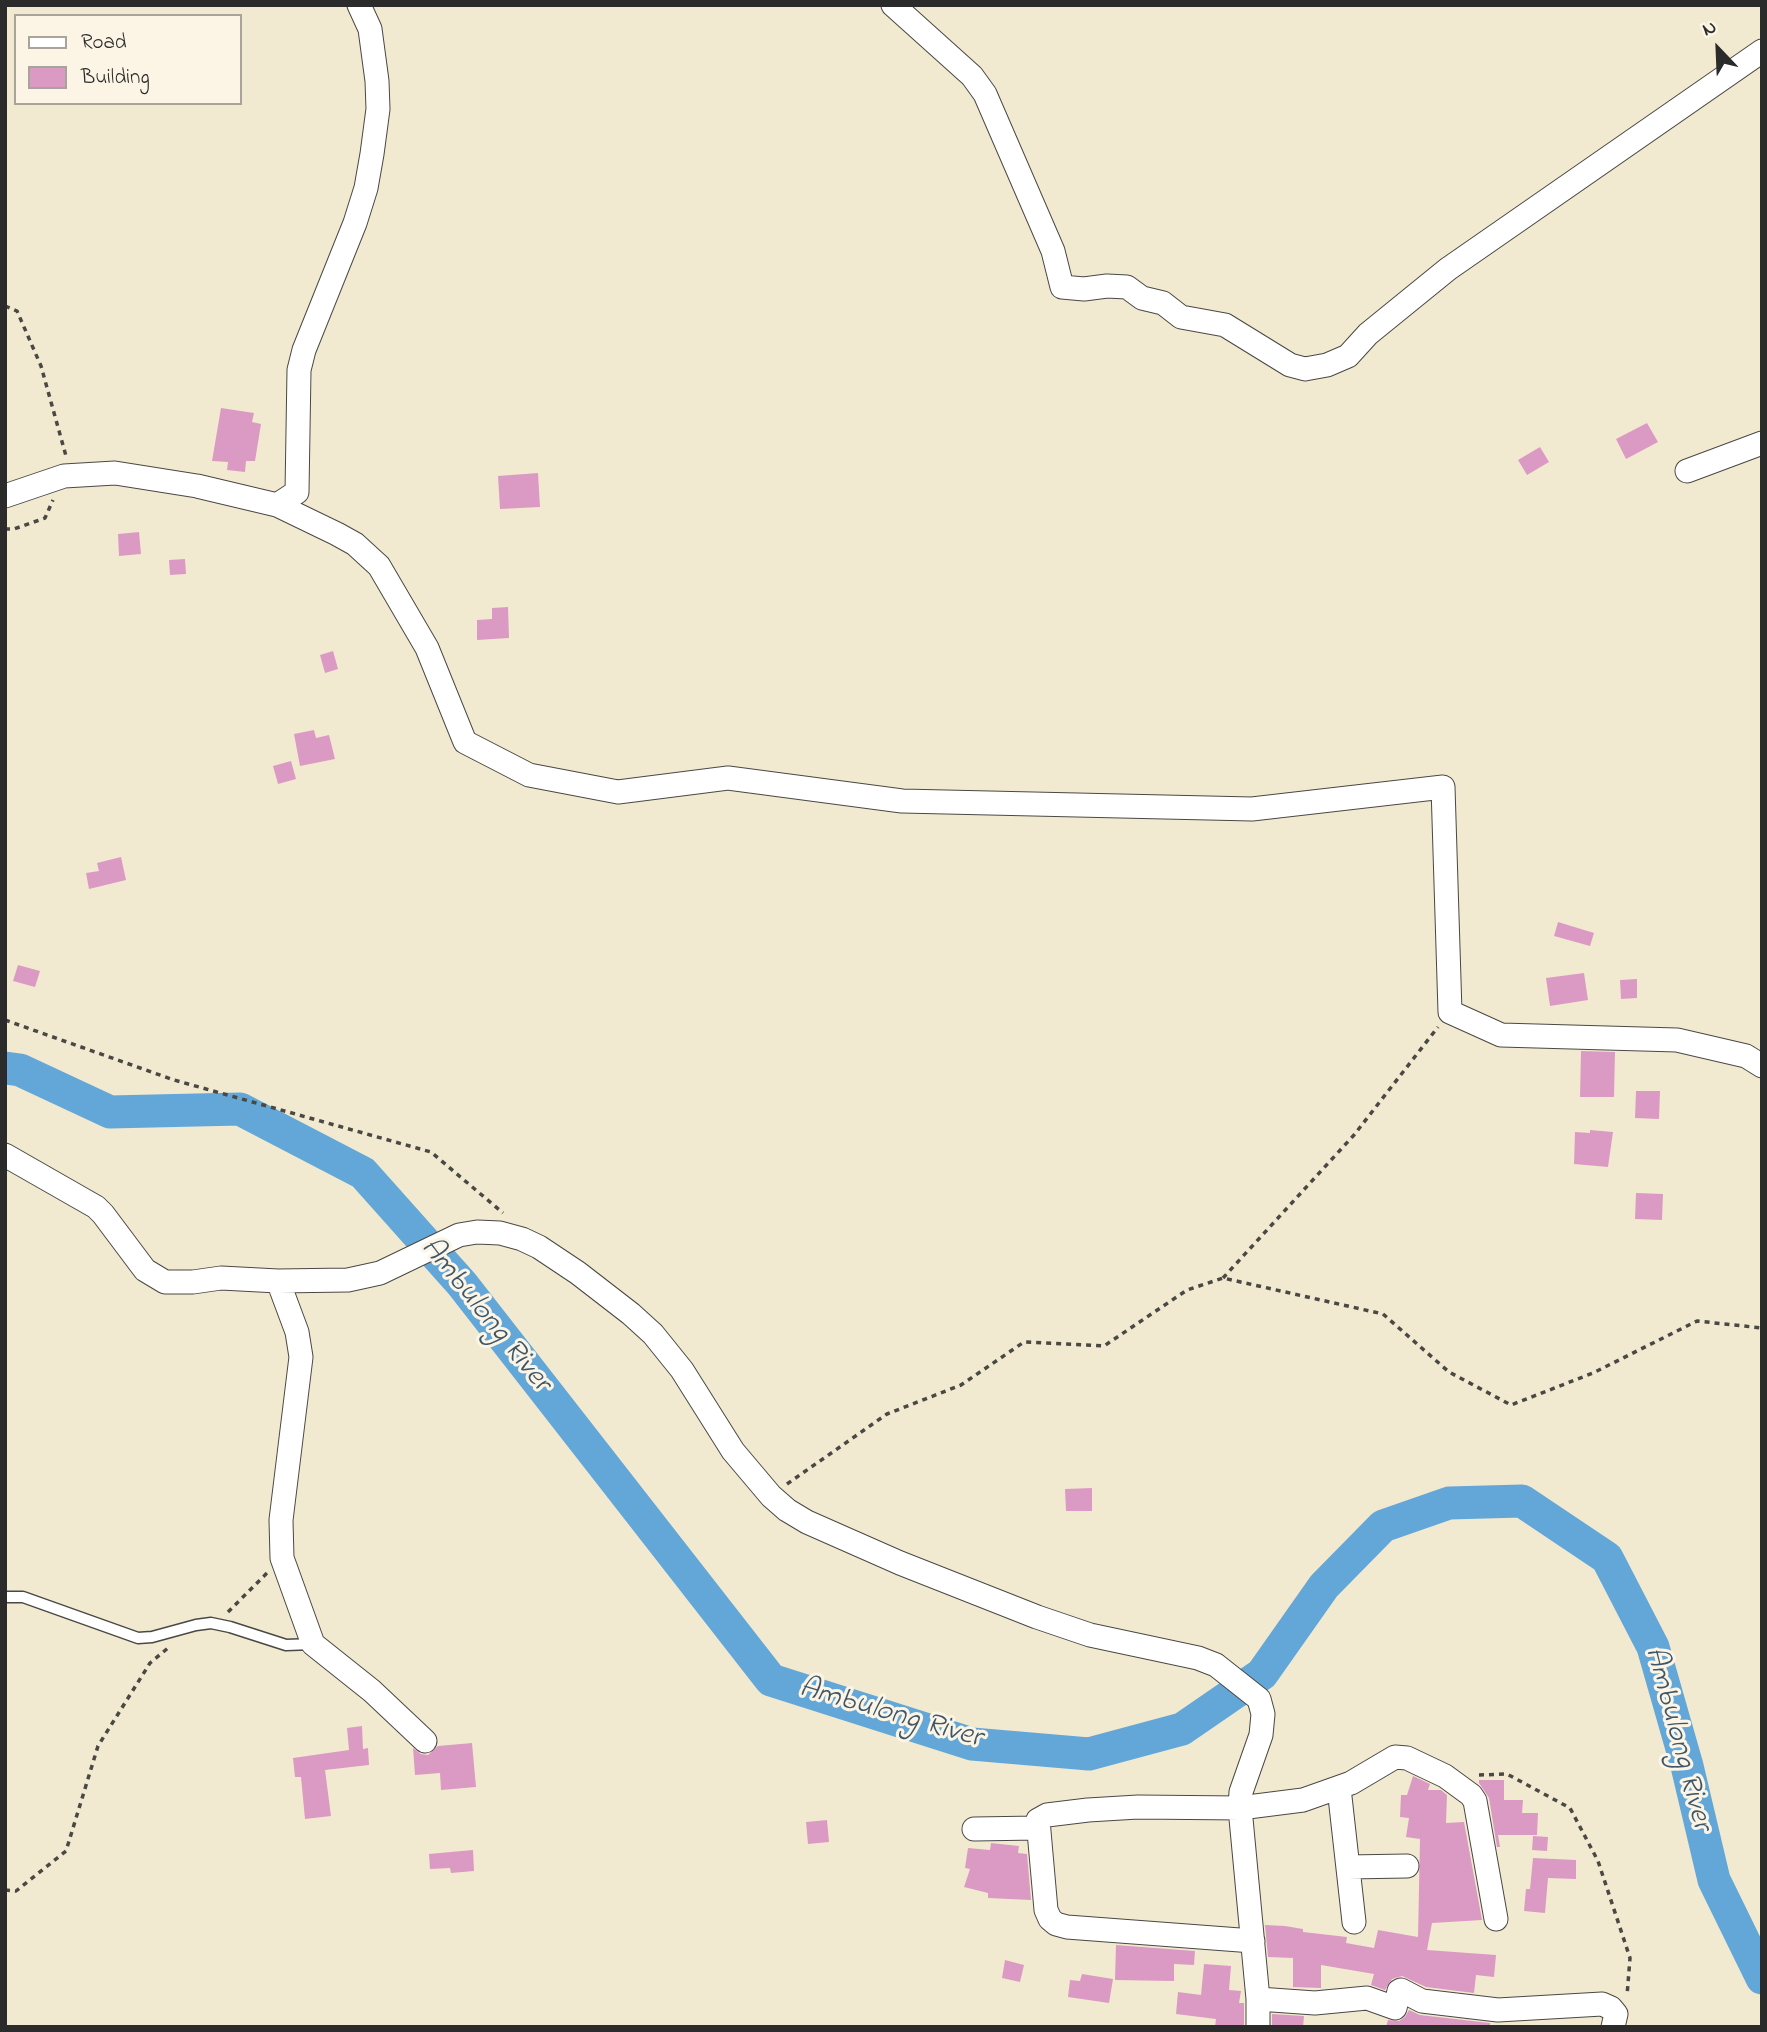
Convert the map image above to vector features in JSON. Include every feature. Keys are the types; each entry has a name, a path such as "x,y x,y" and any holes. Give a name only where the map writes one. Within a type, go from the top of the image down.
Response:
{"street":[{"path":"277,505 297,492 299,370 304,350 355,223 366,188 372,154 378,109 377,81 370,29 359,5"},
{"path":"893,5 972,76 985,94 1053,251 1062,287 1127,287 1142,298 1163,303 1181,317 1225,325 1290,365 1305,369 1327,365 1348,356 1378,326 1448,270 1762,51"},
{"path":"1686,471 1762,443"},
{"path":"5,496 64,476 115,473 197,486 277,505 355,544 379,566 428,648 465,743 529,775 618,792 729,778 902,801 1252,809 1443,787 1450,1012 1501,1035 1677,1040 1746,1056 1762,1066"},
{"path":"5,1155 96,1207 139,1263 155,1278 175,1283 221,1278 278,1281 348,1280 380,1273 459,1235 499,1233 522,1239 578,1273 653,1334 676,1362 733,1451 771,1496 797,1516 843,1540 1037,1617 1090,1635 1198,1658 1218,1667 1259,1699 1264,1714 1264,1726 1241,1792 1240,1808 1258,1999 1258,2027"},
{"path":"278,1281 295,1324 301,1357 281,1520 282,1558 313,1644 372,1691 425,1741"},
{"path":"1253,1941 1056,1924 1046,1910 1038,1820 1047,1815 1088,1810 1138,1807 1240,1808 1303,1800 1339,1788 1395,1757 1407,1758 1445,1776 1467,1791 1475,1801 1496,1919"},
{"path":"1339,1788 1354,1922"},
{"path":"974,1829 1037,1828"},
{"path":"1348,1867 1407,1866"},
{"path":"1258,1999 1315,2003 1367,1998 1395,2008 1401,1990 1422,2001 1497,2010 1602,2004 1611,2008 1615,2022"}],"lane":[{"path":"5,1597 23,1597 138,1637 152,1637 196,1625 220,1624 286,1646 313,1644"}],"path":[{"path":"5,306 17,312 41,366 66,455 64,476 45,518 14,529 5,529"},
{"path":"771,1496 887,1414 961,1385 1024,1342 1104,1346 1186,1290 1223,1278 1354,1135 1450,1012"},
{"path":"5,1020 174,1080 431,1152 500,1208 522,1239"},
{"path":"1223,1278 1383,1314 1449,1372 1511,1405 1594,1373 1698,1321 1762,1328"},
{"path":"5,1890 16,1891 66,1852 98,1746 150,1663 196,1625 228,1612 282,1558"},
{"path":"1445,1776 1507,1774 1570,1808 1598,1861 1630,1958 1628,1993 1615,2022"}],"building":[{"path":"221,408 254,413 252,422 261,424 255,461 246,461 245,472 227,470 228,462 212,461"},
{"path":"1647,423 1658,442 1626,459 1616,439"},
{"path":"1540,447 1549,462 1527,475 1518,460"},
{"path":"538,473 540,507 500,509 498,476"},
{"path":"139,532 141,554 119,556 118,534"},
{"path":"185,559 186,574 170,575 169,560"},
{"path":"508,607 509,638 477,640 477,620 492,619 492,608"},
{"path":"333,651 338,669 325,673 320,655"},
{"path":"314,730 316,738 329,735 335,759 300,766 294,734"},
{"path":"291,761 296,779 278,784 273,766"},
{"path":"121,857 126,880 89,889 86,873 99,871 97,863"},
{"path":"1558,922 1594,933 1590,946 1554,936"},
{"path":"18,965 40,971 35,987 13,981"},
{"path":"1584,973 1588,1000 1550,1006 1546,978"},
{"path":"1637,979 1637,998 1621,999 1620,980"},
{"path":"1581,1051 1615,1052 1614,1097 1580,1097"},
{"path":"1636,1091 1660,1091 1659,1119 1635,1118"},
{"path":"1590,1130 1613,1132 1608,1167 1574,1164 1575,1132 1590,1133"},
{"path":"1636,1193 1663,1194 1662,1220 1635,1219"},
{"path":"1092,1488 1092,1511 1066,1511 1065,1489"},
{"path":"362,1726 363,1749 368,1748 369,1765 325,1770 331,1816 305,1819 301,1777 295,1777 293,1758 349,1750 347,1728"},
{"path":"472,1743 476,1787 441,1790 440,1773 415,1775 413,1748 428,1755 438,1746"},
{"path":"1413,1776 1430,1784 1428,1790 1441,1790 1447,1795 1446,1823 1464,1822 1482,1920 1432,1923 1427,1950 1496,1955 1494,1977 1476,1975 1474,1993 1426,1987 1402,1976 1392,1979 1385,1990 1371,1985 1374,1974 1321,1965 1321,1988 1293,1987 1293,1958 1268,1957 1265,1925 1347,1937 1346,1943 1374,1948 1378,1930 1418,1937 1420,1839 1406,1837 1409,1818 1400,1817 1401,1795 1407,1795"},
{"path":"1479,1780 1504,1780 1504,1800 1523,1800 1522,1813 1538,1813 1537,1835 1498,1835 1500,1847 1497,1847 1489,1798"},
{"path":"827,1820 829,1842 808,1844 806,1822"},
{"path":"1533,1836 1548,1837 1547,1851 1532,1850"},
{"path":"991,1843 1019,1846 1018,1853 1027,1854 1031,1900 988,1898 988,1893 964,1887 970,1869 965,1868 968,1848 990,1850"},
{"path":"473,1850 474,1871 451,1873 450,1868 430,1869 429,1854"},
{"path":"1533,1858 1576,1860 1576,1879 1548,1878 1545,1913 1524,1911 1526,1889 1530,1889"},
{"path":"1116,1945 1195,1951 1194,1965 1174,1964 1174,1981 1115,1980"},
{"path":"1005,1960 1024,1965 1020,1982 1002,1978"},
{"path":"1204,1964 1231,1966 1229,1990 1241,1991 1239,2003 1244,2003 1244,2027 1215,2027 1216,2019 1176,2014 1178,1992 1201,1995"},
{"path":"1082,1974 1113,1979 1109,2003 1068,1997 1070,1980 1080,1981"},
{"path":"1409,2010 1420,2015 1490,2023 1490,2027 1386,2027 1388,2020 1399,2021"},
{"path":"1272,2014 1304,2016 1303,2027 1272,2027"}],"waterway":[{"name":"Ambulong River","path":"5,1068 20,1070 110,1112 240,1109 363,1173 462,1284 771,1680 972,1744 1089,1754 1182,1729 1262,1674 1324,1586 1383,1526 1449,1503 1522,1501 1607,1558 1653,1647 1687,1766 1714,1880 1762,1978"}]}
